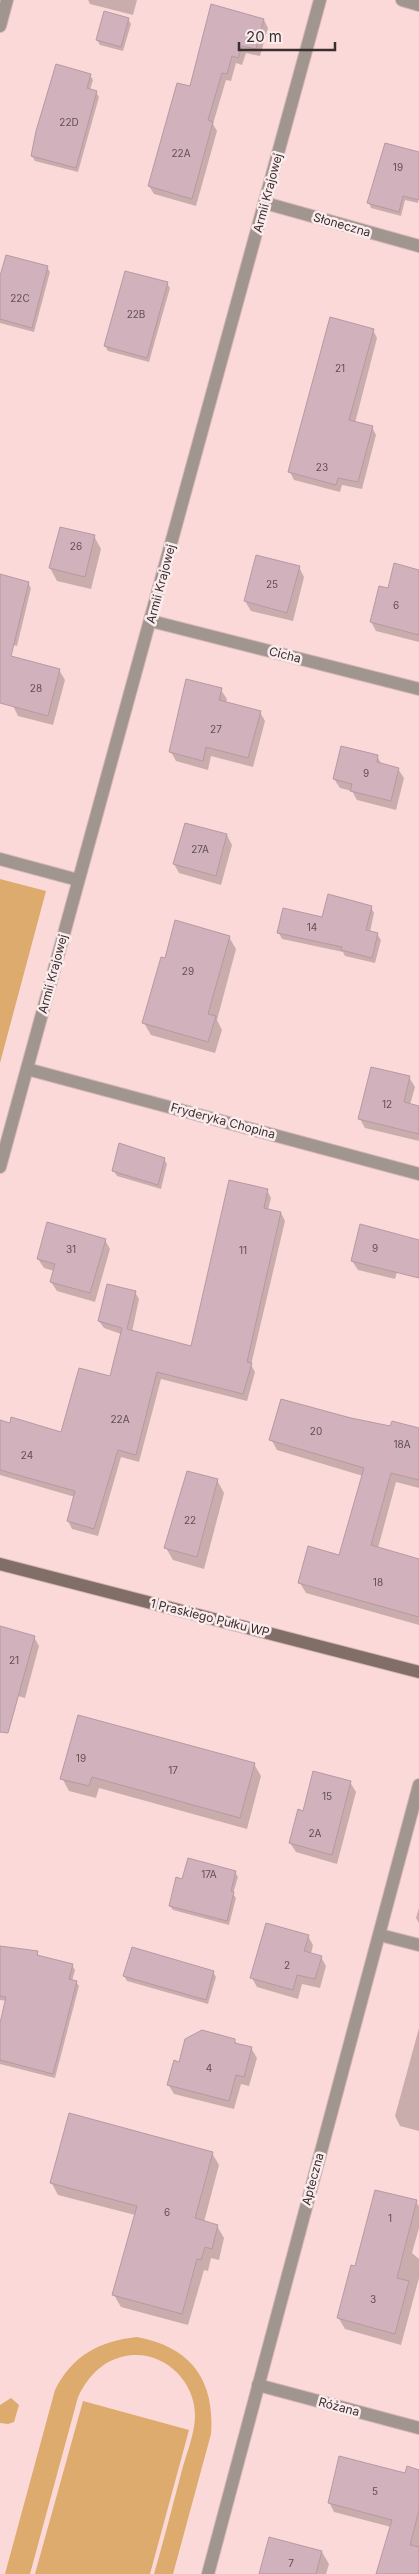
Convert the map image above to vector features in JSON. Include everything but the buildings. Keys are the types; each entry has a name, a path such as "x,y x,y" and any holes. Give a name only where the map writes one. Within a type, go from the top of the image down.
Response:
{"street":[{"path":"0,26 7,0"},
{"name":"Armii Krajowej","path":"0,1166 320,0"},
{"path":"402,0 419,5"},
{"name":"Słoneczna","path":"265,203 419,246"},
{"name":"Cicha","path":"151,620 419,689"},
{"path":"0,859 78,880"},
{"name":"Fryderyka Chopina","path":"27,1069 419,1174"},
{"name":"1 Praskiego Pułku WP","path":"0,1564 419,1672"},
{"name":"Apteczna","path":"208,2574 419,1785"},
{"path":"380,1935 419,1946"},
{"name":"Różana","path":"258,2385 419,2428"}],"shaded area":[{"path":"0,879 46,891 0,1063"},
{"path":"137,2337 172,2349 185,2358 196,2369 204,2382 209,2397 211,2434 173,2574 154,2574 192,2436 195,2422 194,2403 184,2381 167,2364 157,2359 133,2355 123,2356 107,2363 93,2374 82,2389 78,2397 30,2574 5,2574 55,2390 70,2368 88,2352 111,2342"},
{"path":"11,2398 19,2405 14,2422 8,2424 0,2423 0,2405"},
{"path":"83,2401 189,2430 150,2574 35,2574"}]}
